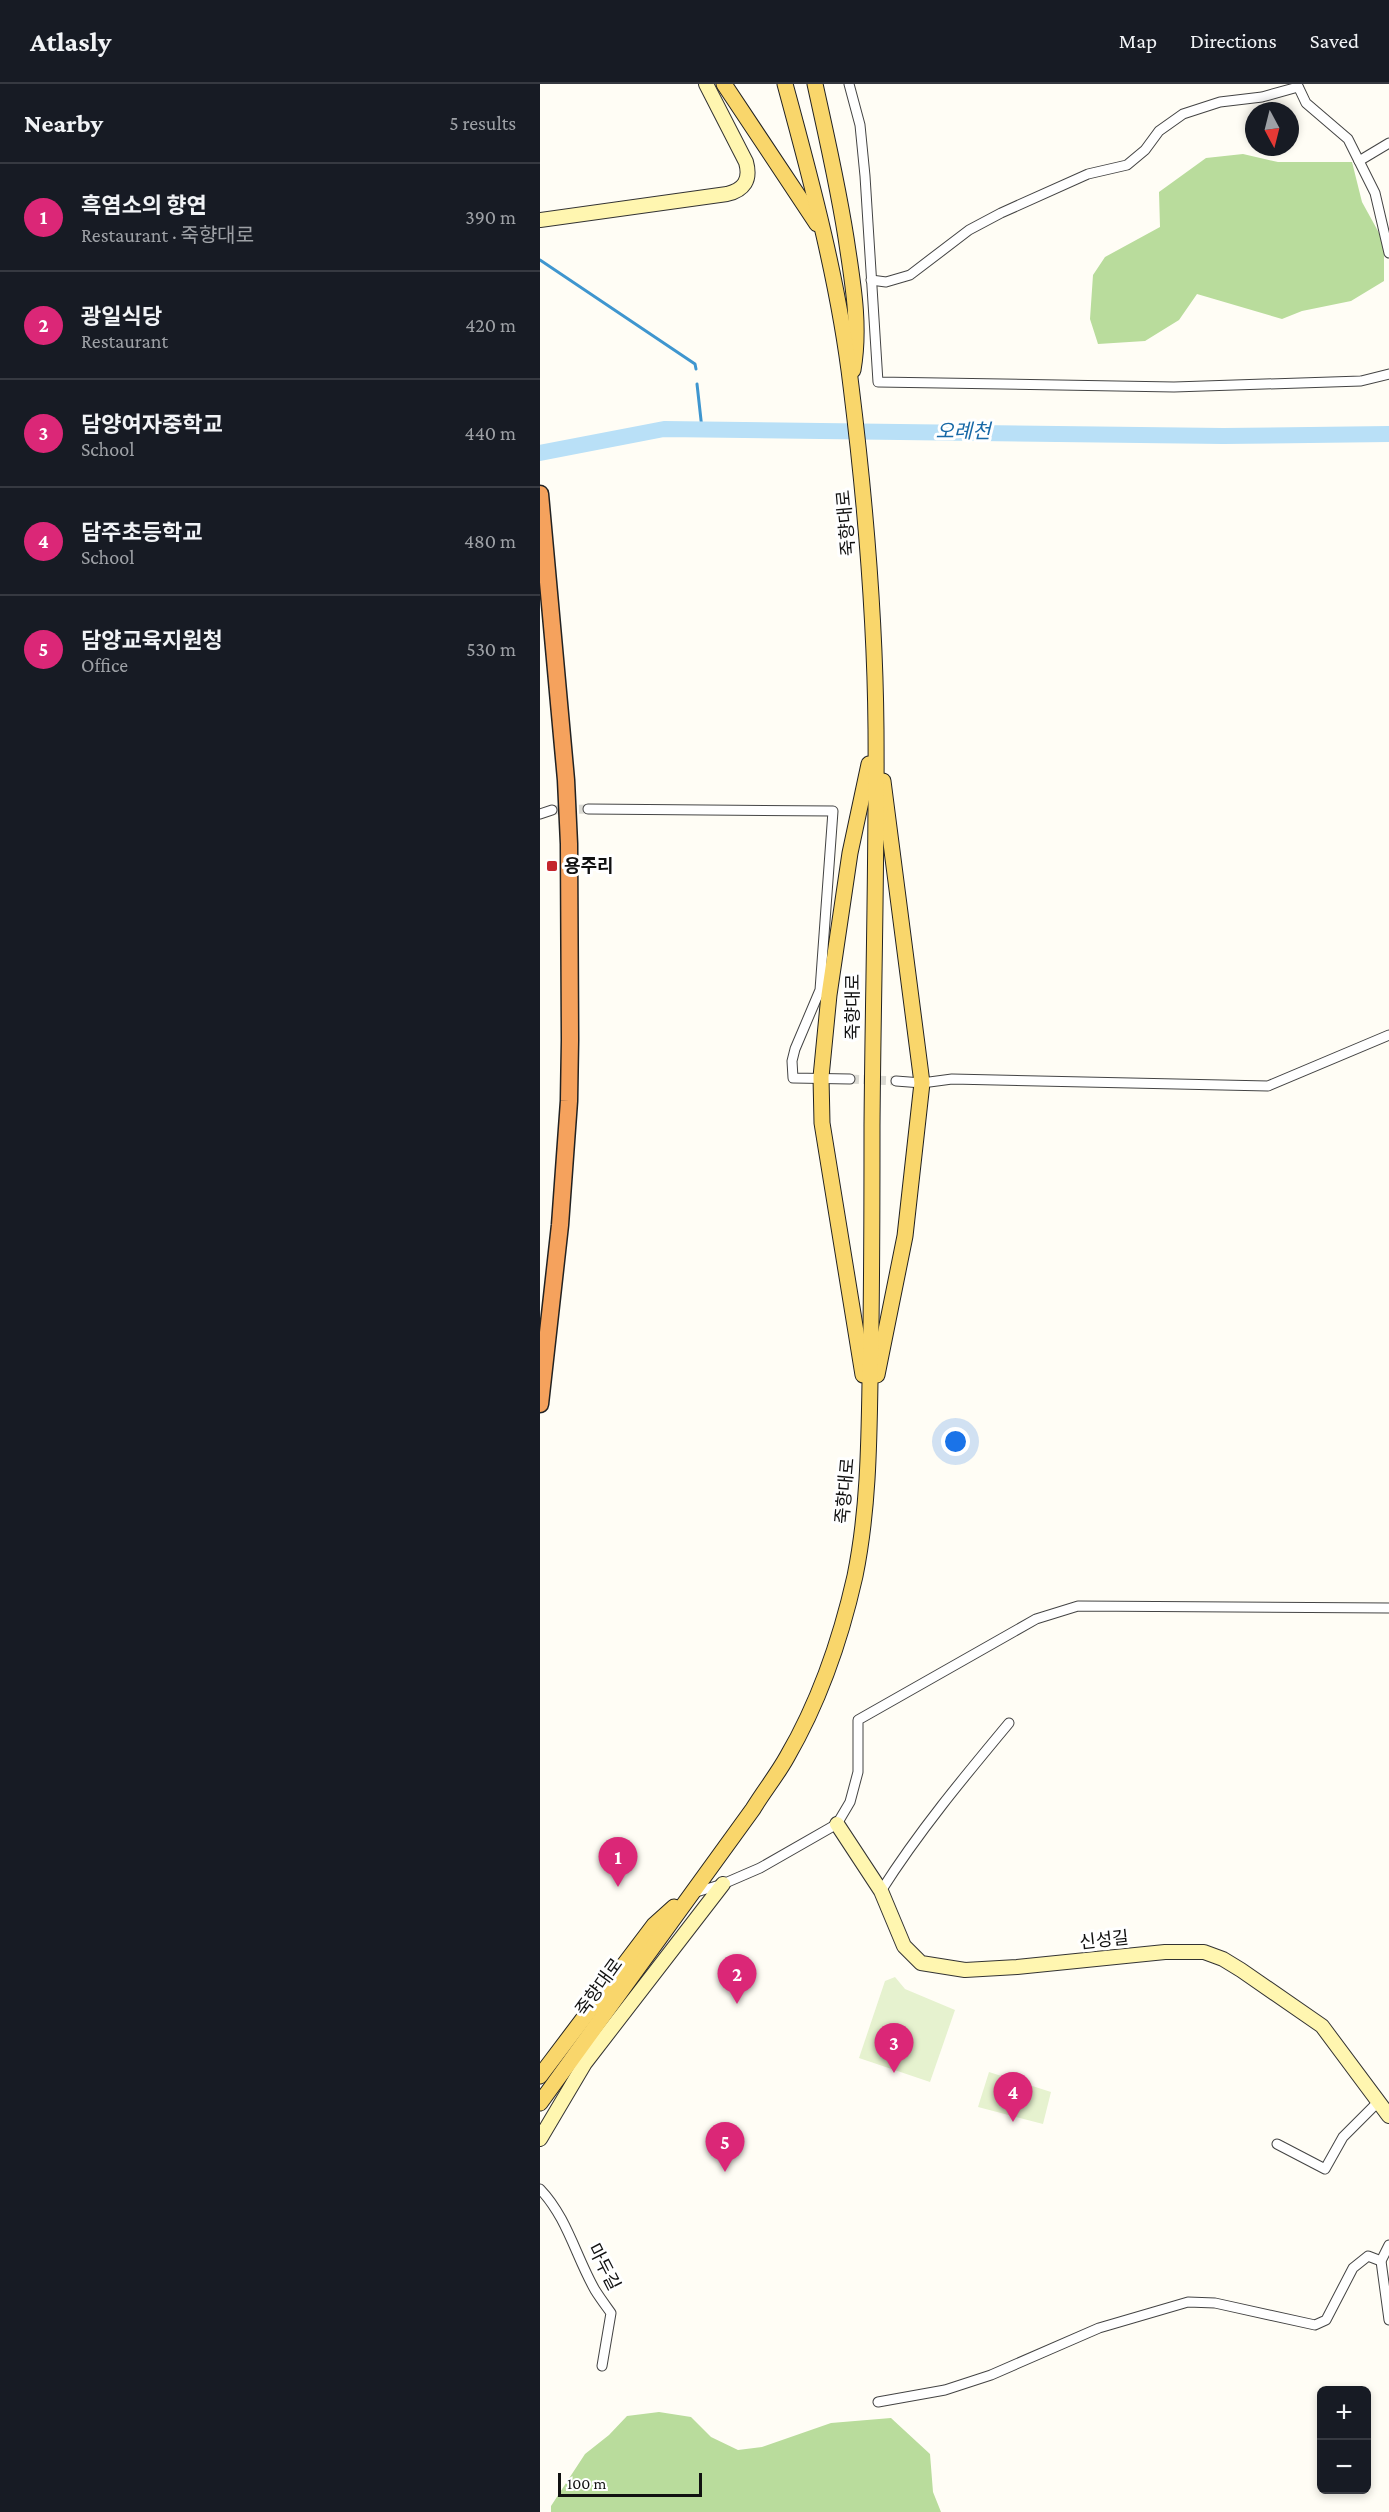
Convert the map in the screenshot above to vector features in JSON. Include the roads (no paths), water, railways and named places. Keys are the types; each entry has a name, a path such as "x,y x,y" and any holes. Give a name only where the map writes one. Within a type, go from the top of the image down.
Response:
{"highway":[{"path":"540,494 551,603 569,844 570,1040 570,1101 559,1248 540,1404"}],"main road":[{"path":"724,84 825,237"},
{"name":"죽향대로","path":"540,2103 786,1758 808,1716 841,1627 855,1574 867,1482 870,1413 876,728 871,600 851,381 825,237 785,84"},
{"path":"814,84 840,195 853,281 857,347 851,381"},
{"path":"870,1413 822,1123 821,1077 829,995 850,853 876,728"},
{"path":"870,1413 905,1236 922,1083 876,728"},
{"name":"죽향대로","path":"540,2076 654,1924 691,1894"}],"street":[{"path":"540,220 727,194 740,190 748,176 747,162 706,84"},
{"path":"849,84 860,125 866,176 878,382 1174,387 1361,381 1389,374"},
{"path":"871,280 886,282 910,275 969,231 1001,213 1089,174 1127,165 1145,150 1159,131 1183,114 1220,102 1262,97 1297,86 1306,104 1348,139 1375,193 1389,253"},
{"path":"1359,161 1389,143"},
{"path":"540,584 551,603"},
{"path":"588,809 833,811 820,990 792,1061 793,1078 850,1079"},
{"path":"540,814 552,810"},
{"path":"896,1081 922,1083 952,1079 1268,1086 1389,1035"},
{"path":"691,1894 723,1884 760,1868 837,1824 850,1802 858,1772 858,1720 1036,1619 1078,1606 1389,1608"},
{"path":"881,1891 952,1791 1009,1723"},
{"name":"신성길","path":"837,1824 881,1891 904,1946 921,1963 965,1970 1189,1951 1222,1959 1282,1997 1322,2026 1389,2116"},
{"path":"540,2139 585,2063 723,1884"},
{"path":"1277,2144 1325,2169 1343,2137 1378,2102"},
{"name":"마두길","path":"540,2188 550,2200 595,2290 611,2313 602,2367"},
{"path":"1389,2245 1381,2261 1389,2320"},
{"path":"878,2402 945,2390 991,2374 1099,2328 1188,2302 1215,2303 1315,2325 1326,2320 1343,2292 1353,2268 1368,2256 1381,2261"}],"waterway":[{"path":"540,260 695,364 696,369"},
{"path":"697,384 702,429"},
{"name":"오례천","path":"540,453 664,429 1223,436 1389,434"}],"tunnel":[{"path":"552,810 588,809"},
{"path":"850,1079 896,1081"}],"place":[{"name":"용주리","path":"552,866"},
{"name":"흑염소의 향연","path":"618,1887"},
{"name":"광일식당","path":"737,2004"},
{"name":"담양여자중학교","path":"894,2073"},
{"name":"담주초등학교","path":"1013,2122"},
{"name":"담양교육지원청","path":"725,2172"}]}
